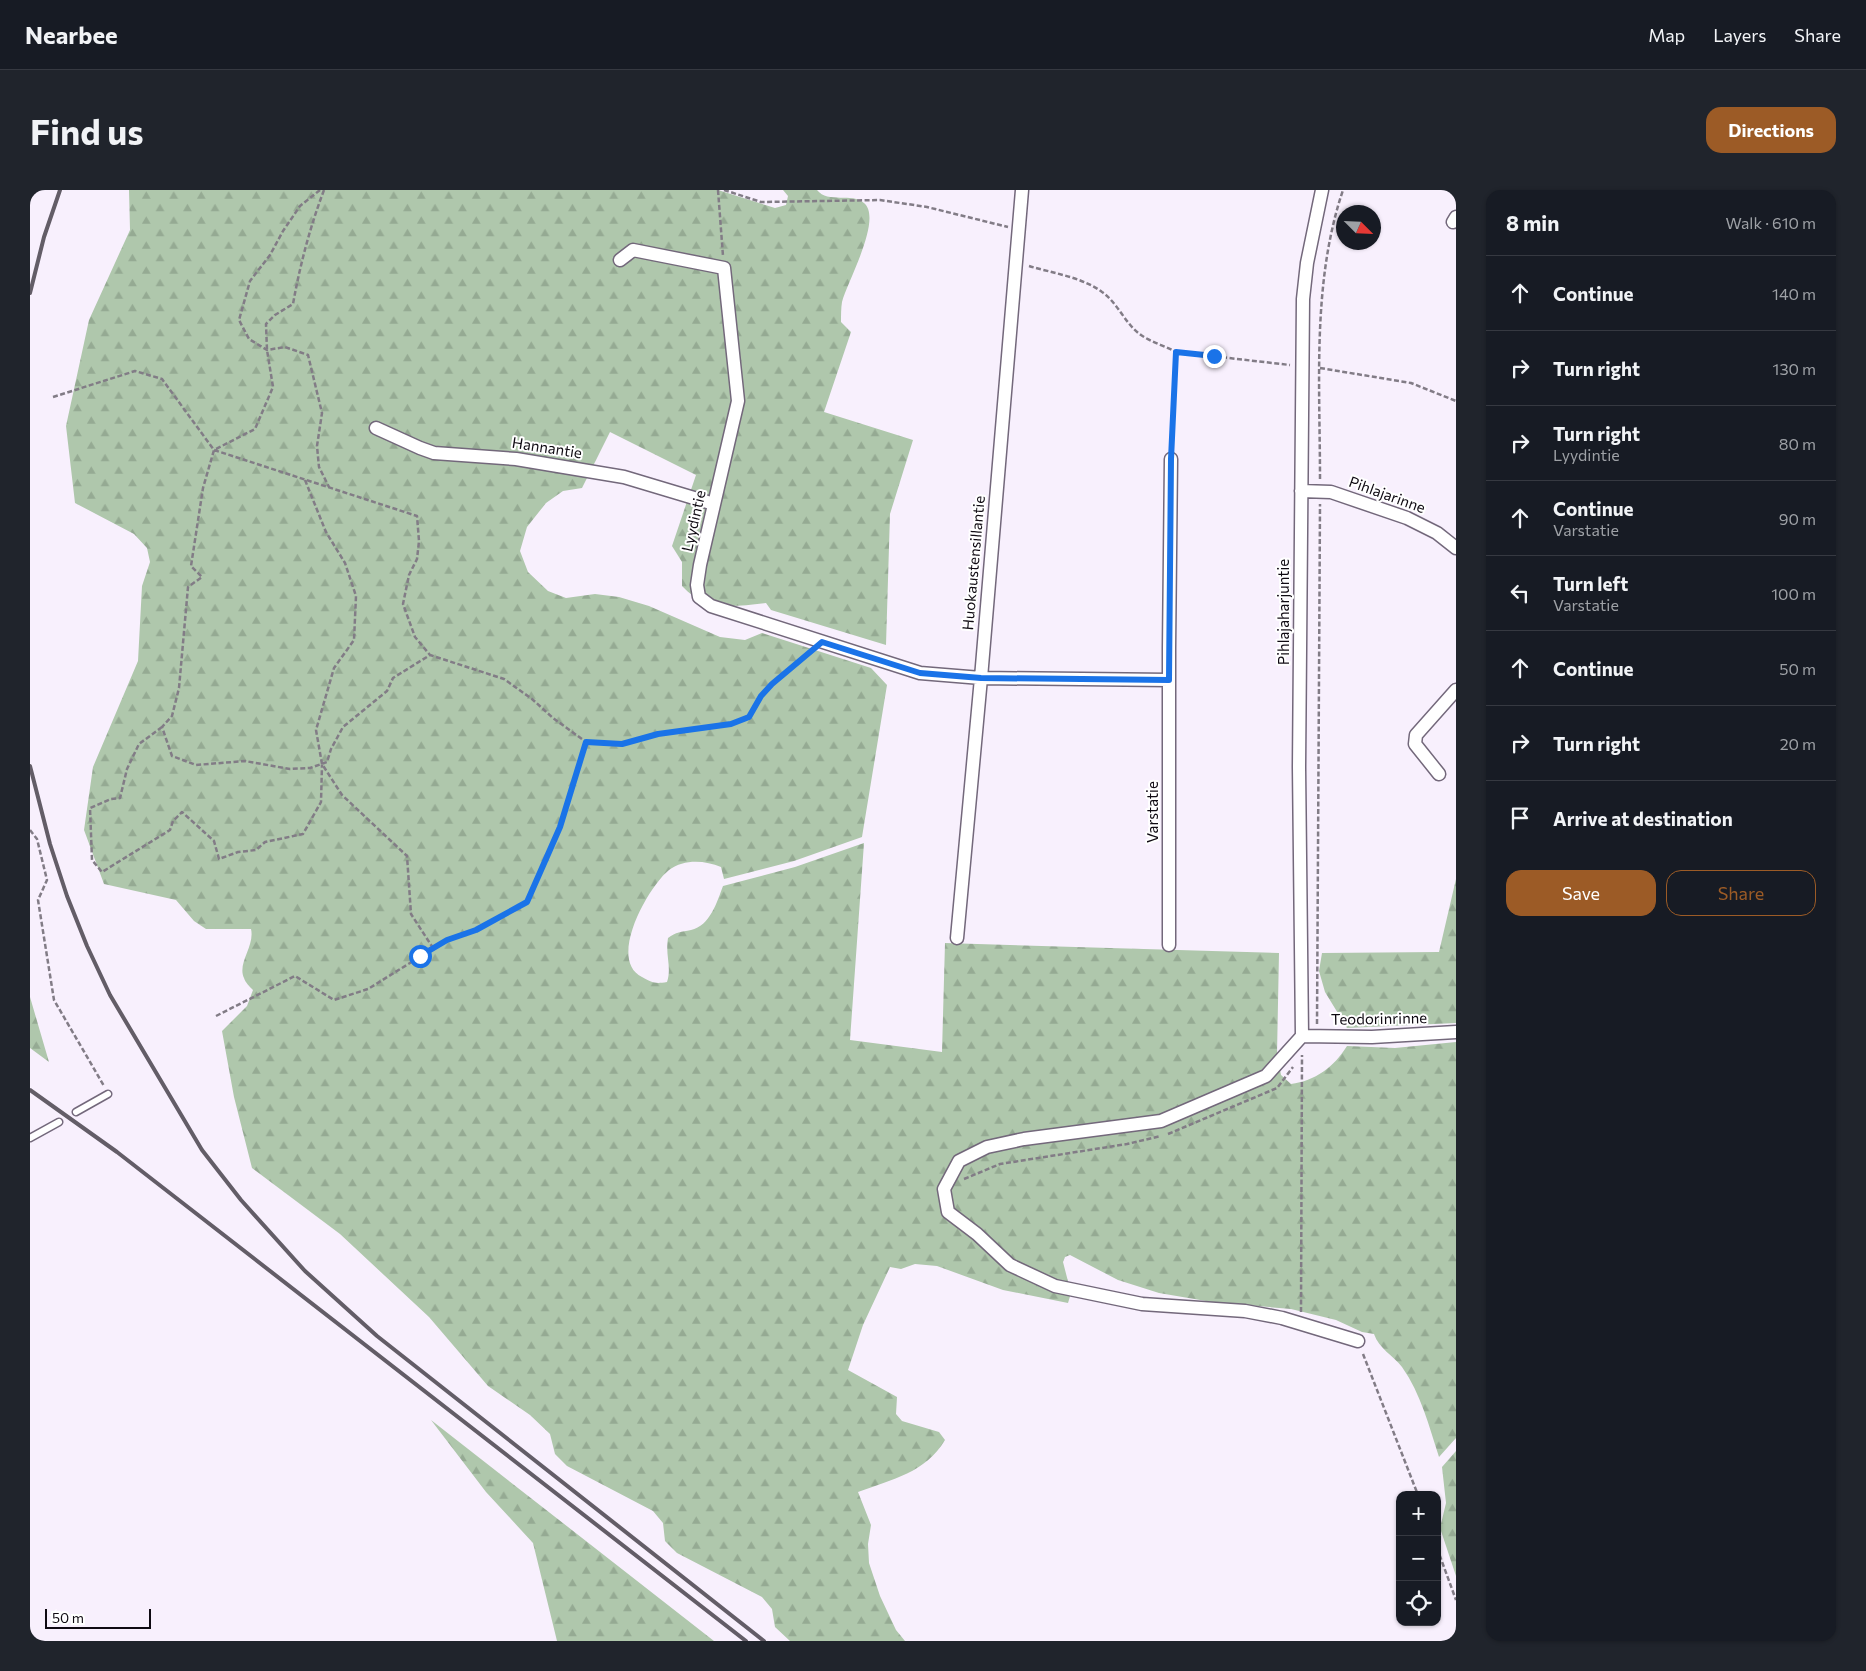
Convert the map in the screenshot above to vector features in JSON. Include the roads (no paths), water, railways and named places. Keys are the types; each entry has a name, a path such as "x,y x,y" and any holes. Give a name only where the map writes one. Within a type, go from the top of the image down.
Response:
{"street":[{"name":"Huokaustensillantie","path":"957,938 1022,190"},
{"name":"Pihlajaharjuntie","path":"1308,1036 1299,767 1303,299 1322,190"},
{"name":"Lyydintie","path":"620,260 633,250 724,268 738,401 700,565 697,585 699,597 711,606 920,673 981,678"},
{"name":"Hannantie","path":"376,428 420,448 434,452 516,458 624,477 714,504"},
{"name":"Varstatie","path":"1169,945 1171,459"},
{"name":"Pihlajarinne","path":"1301,491 1331,492 1407,518 1437,533 1456,548"},
{"path":"981,678 1169,680"},
{"path":"1439,774 1415,744 1416,735 1456,690"},
{"name":"Teodorinrinne","path":"1308,1036 1372,1037 1456,1032"},
{"path":"1308,1036 1266,1076 1161,1121 1024,1139 986,1147 959,1161 944,1189 948,1212 977,1234 1010,1265 1055,1286 1142,1304 1245,1311 1282,1318 1358,1341"}],"lane":[{"path":"76,1112 108,1094"},
{"path":"30,1138 58,1122"}],"railway":[{"path":"30,293 44,237 60,190"},
{"path":"30,766 50,844 67,896 87,946 110,995 202,1150 241,1200 305,1271 377,1336 764,1641"},
{"path":"30,1090 117,1152 746,1641"}]}
